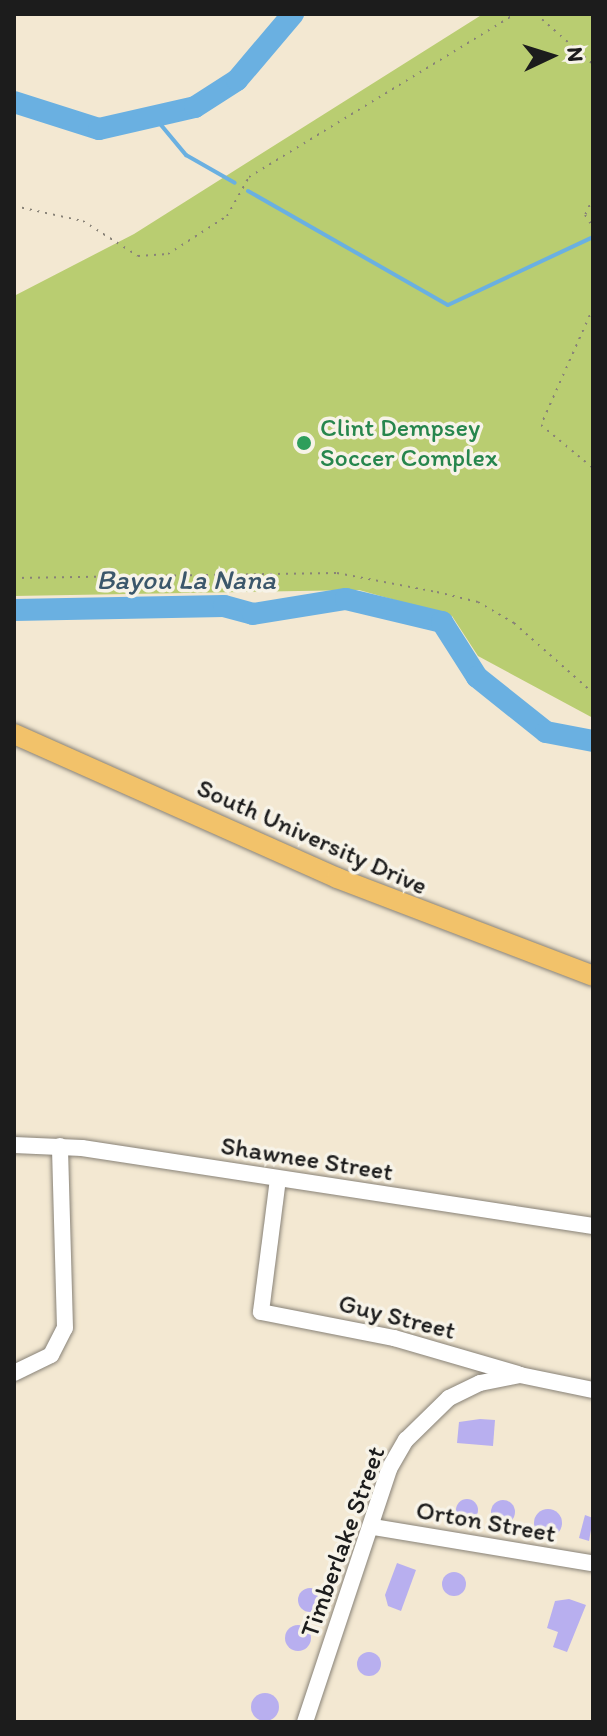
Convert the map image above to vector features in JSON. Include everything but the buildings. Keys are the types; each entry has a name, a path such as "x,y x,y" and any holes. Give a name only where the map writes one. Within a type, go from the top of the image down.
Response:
{"main road":[{"name":"South University Drive","path":"14,734 337,878 593,976"}],"street":[{"name":"Shawnee Street","path":"14,1145 60,1146 593,1226"},
{"path":"14,1373 51,1355 65,1328 60,1146"},
{"name":"Guy Street","path":"278,1179 261,1312 394,1338 520,1375"},
{"name":"Timberlake Street","path":"305,1722 373,1527 389,1469 425,1418 480,1383 520,1375 593,1390"},
{"name":"Orton Street","path":"373,1527 591,1563"}],"path":[{"path":"14,206 83,221 138,256 168,254 227,216 249,177 515,14"},
{"path":"536,14 593,64"},
{"path":"593,198 585,215 593,227"},
{"path":"593,308 541,425 593,468"},
{"path":"14,578 337,573 437,592 478,602 514,623 593,693"}],"green space":[{"name":"Clint Dempsey Soccer Complex","path":"483,14 593,14 593,718 478,656 452,616 359,590 14,596 14,296 134,234"}],"waterway":[{"path":"14,102 99,129 195,107 237,80 293,14"},
{"path":"156,119 186,155 235,183"},
{"path":"248,191 448,305 593,237"},
{"name":"Bayou La Nana","path":"14,610 224,606 253,614 346,599 442,622 477,677 546,732 593,741"}],"place":[{"name":"Clint Dempsey Soccer Complex","path":"304,443"}]}
